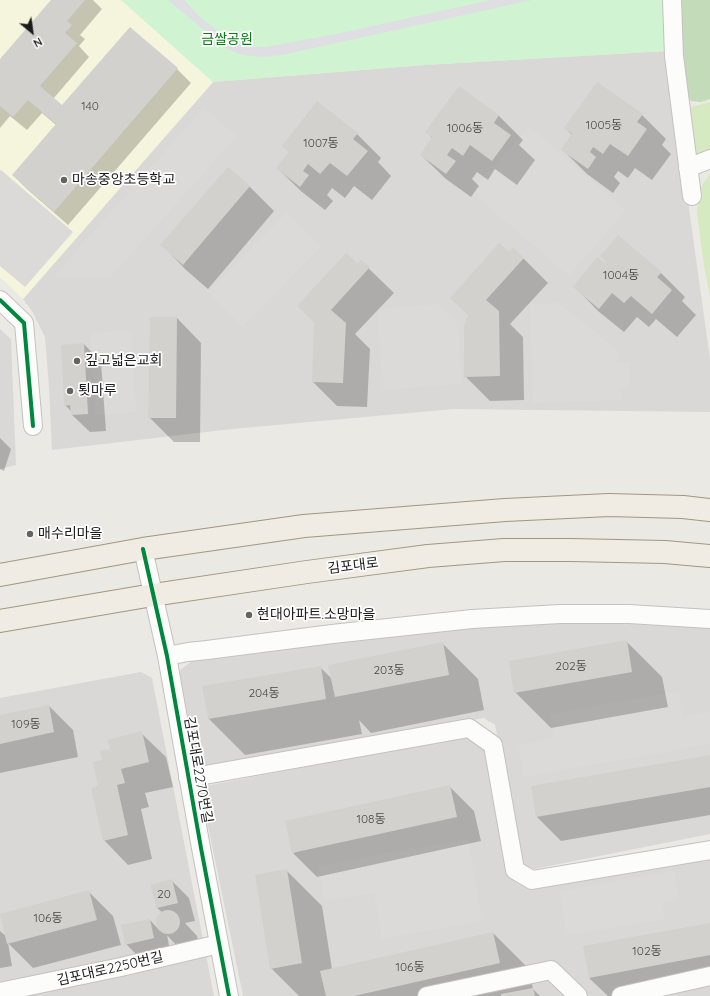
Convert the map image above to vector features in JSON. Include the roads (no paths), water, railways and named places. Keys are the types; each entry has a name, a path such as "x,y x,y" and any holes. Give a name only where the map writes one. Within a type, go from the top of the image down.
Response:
{"main road":[{"path":"0,574 143,549 304,526 505,510 610,505 683,507 710,510"},
{"name":"김포대로","path":"0,621 153,595 428,556 504,550 572,550 665,552 710,556"}],"street":[{"path":"672,0 674,56 692,196"},
{"path":"688,168 710,159"},
{"path":"0,300 24,323 33,426"},
{"name":"김포대로2270번길","path":"143,549 167,656 188,778 230,996"},
{"path":"167,656 332,634 472,619 560,614 629,614 710,619"},
{"path":"188,778 469,728 493,744 515,870 532,880 710,850"},
{"name":"김포대로2250번길","path":"0,992 121,967 219,944"},
{"path":"427,996 551,970 578,996"},
{"path":"621,996 710,976"}],"place":[{"name":"마송중앙초등학교","path":"64,180"},
{"name":"깊고넓은교회","path":"77,361"},
{"name":"툇마루","path":"70,391"},
{"name":"매수리마을","path":"30,534"},
{"name":"현대아파트.소망마을","path":"249,615"}],"park label":[{"name":"금쌀공원","path":"227,40"}]}
